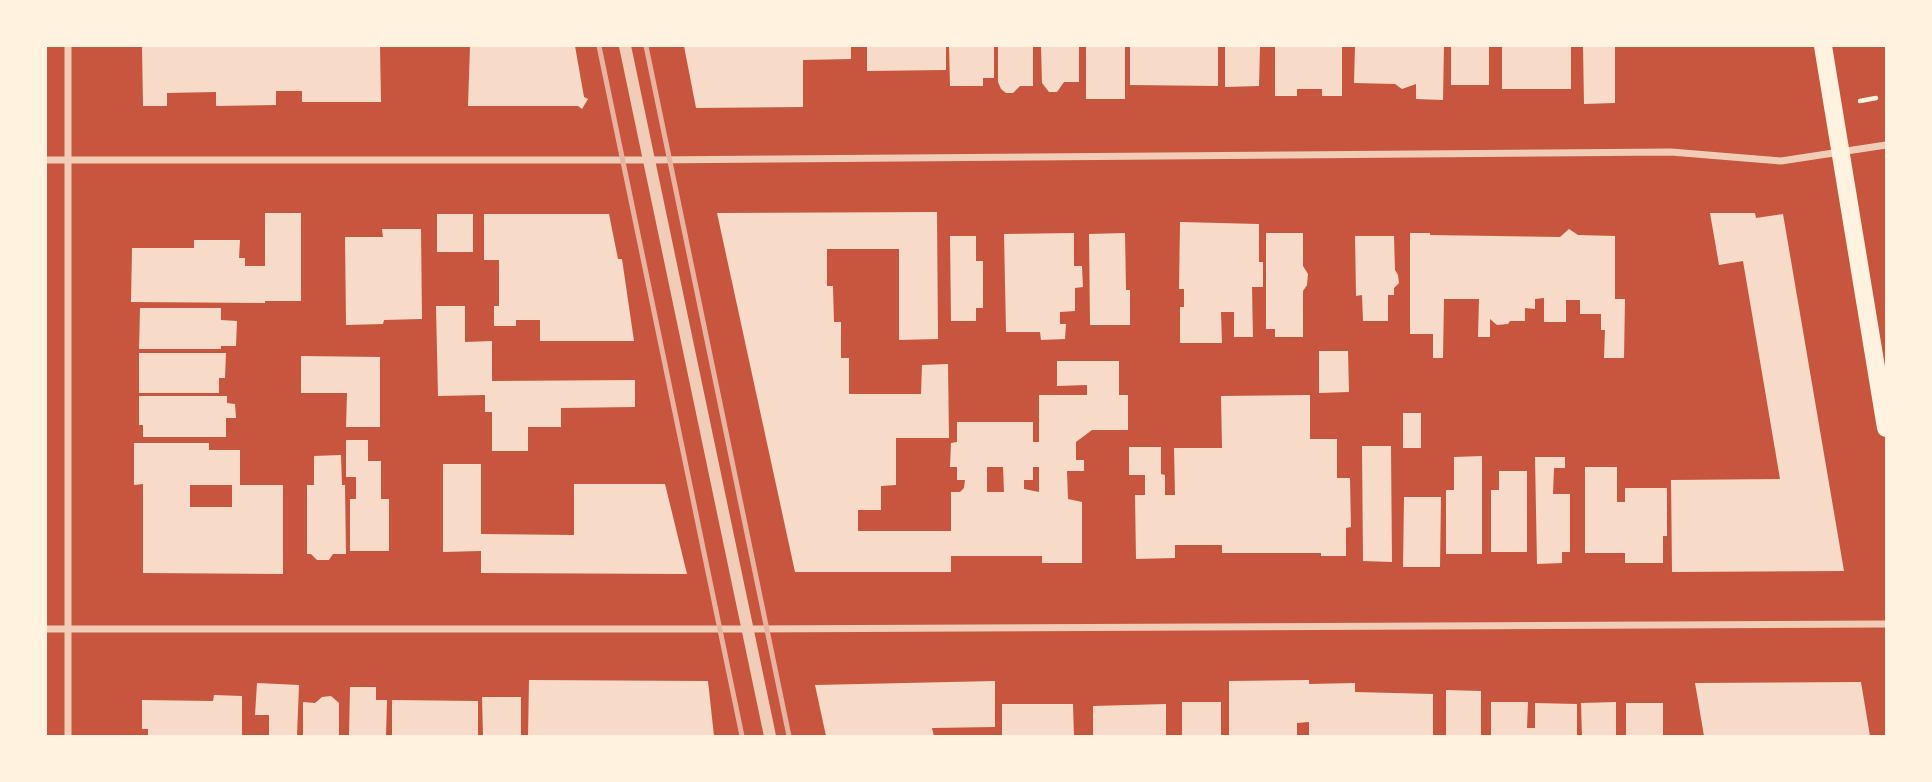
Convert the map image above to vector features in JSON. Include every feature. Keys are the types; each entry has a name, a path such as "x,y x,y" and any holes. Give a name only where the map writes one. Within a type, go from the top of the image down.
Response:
{"main road":[{"path":"1823,46 1886,428"}],"street":[{"path":"68,46 68,737"},
{"path":"625,46 769,737"},
{"path":"46,160 649,160 1671,152 1781,161 1886,145"},
{"path":"46,629 1886,624"}],"path":[{"path":"1859,101 1876,98"}],"building":[{"path":"142,46 380,46 381,102 302,102 302,91 276,91 276,105 216,106 216,92 167,93 167,106 143,106"},
{"path":"470,46 575,46 584,97 588,99 582,109 578,106 468,106"},
{"path":"684,46 851,46 851,59 803,60 803,107 696,108"},
{"path":"867,46 946,46 946,70 867,71"},
{"path":"949,46 994,46 994,78 983,78 983,86 950,86"},
{"path":"998,46 1033,46 1033,86 1020,86 1013,93 1006,93 1001,89 998,82"},
{"path":"1041,46 1079,46 1079,82 1064,82 1057,92 1049,92 1042,83"},
{"path":"1086,46 1125,46 1125,99 1086,99"},
{"path":"1130,46 1218,46 1218,86 1130,85"},
{"path":"1225,46 1260,46 1259,86 1225,87"},
{"path":"1275,46 1342,46 1342,96 1322,96 1322,89 1297,89 1297,96 1275,96"},
{"path":"1355,46 1444,46 1443,100 1416,99 1416,84 1402,89 1395,84 1354,83"},
{"path":"1451,46 1489,46 1489,85 1451,85"},
{"path":"1502,46 1571,46 1571,89 1502,89"},
{"path":"1583,46 1615,46 1615,103 1584,104"},
{"path":"937,212 938,339 899,340 899,249 827,249 827,286 833,286 834,322 841,322 841,358 849,358 849,394 921,394 922,365 948,364 949,438 896,438 896,485 881,486 881,510 858,510 858,531 951,531 951,492 960,492 964,488 965,480 957,480 957,467 950,467 951,443 957,442 957,422 1033,422 1033,442 1039,442 1039,395 1087,395 1087,385 1057,386 1057,361 1119,361 1119,395 1128,395 1128,430 1092,430 1076,442 1076,460 1084,460 1084,471 1067,471 1068,499 1082,502 1082,563 1042,563 1042,556 951,556 951,572 795,572 717,213","holes":["987,467 1003,467 1004,492 987,492","1033,467 1039,467 1039,492 1024,489 1024,480 1033,480"]},
{"path":"265,213 301,213 301,301 131,302 132,248 194,248 194,240 240,240 239,258 245,258 245,266 265,266"},
{"path":"1710,213 1755,213 1756,218 1783,214 1844,571 1672,572 1671,480 1780,479 1743,261 1719,265"},
{"path":"437,214 473,214 473,252 437,252"},
{"path":"484,214 609,214 618,259 622,259 634,341 540,341 540,320 516,320 516,326 494,326 494,306 499,306 499,260 484,260"},
{"path":"1180,222 1259,224 1259,262 1263,262 1263,287 1252,287 1253,337 1234,337 1234,312 1221,312 1222,343 1180,343 1180,307 1184,307 1184,289 1179,289"},
{"path":"382,229 421,229 422,319 346,325 345,237 383,237"},
{"path":"1569,229 1578,235 1615,236 1615,299 1625,299 1624,358 1604,358 1605,330 1601,330 1601,314 1580,314 1580,300 1566,300 1566,322 1544,322 1544,298 1535,299 1535,309 1525,308 1525,321 1510,321 1508,324 1497,325 1490,319 1490,337 1478,337 1479,299 1444,299 1443,358 1433,358 1433,334 1410,334 1410,233 1560,237"},
{"path":"1074,233 1074,266 1082,266 1083,287 1075,288 1075,311 1060,312 1060,324 1066,324 1065,339 1041,340 1040,332 1006,332 1004,234"},
{"path":"1125,233 1130,325 1090,325 1089,234"},
{"path":"1266,233 1303,233 1303,266 1308,274 1307,285 1303,291 1303,337 1275,337 1275,329 1266,329"},
{"path":"950,236 976,236 976,261 983,261 983,308 976,308 976,321 951,321"},
{"path":"1355,236 1394,236 1395,270 1399,283 1394,288 1394,295 1388,295 1388,321 1363,321 1362,295 1356,296"},
{"path":"436,306 465,306 465,342 492,341 492,381 635,380 635,407 561,408 561,427 528,427 528,451 492,451 492,412 485,412 485,395 438,396"},
{"path":"140,308 221,308 221,320 237,321 236,346 221,346 221,349 139,349"},
{"path":"1319,351 1348,351 1349,392 1319,393"},
{"path":"139,353 226,353 225,378 219,378 219,393 139,393"},
{"path":"301,356 380,357 380,427 346,427 347,393 301,393"},
{"path":"1310,395 1310,439 1337,439 1337,478 1350,478 1351,527 1346,528 1346,556 1321,556 1321,553 1222,553 1222,545 1175,545 1175,558 1136,559 1135,495 1145,495 1145,475 1129,475 1129,447 1161,447 1161,474 1165,475 1165,495 1175,495 1174,448 1222,448 1221,396"},
{"path":"139,396 227,396 227,403 235,404 236,418 226,418 226,437 143,437 143,425 139,425"},
{"path":"1403,413 1421,413 1421,448 1403,448"},
{"path":"346,440 368,440 368,461 381,461 381,499 389,499 389,551 350,551 350,499 356,499 356,477 346,477"},
{"path":"134,443 209,443 209,450 240,450 240,485 283,485 283,574 143,573 143,484 134,485","holes":["190,485 232,485 232,507 190,507"]},
{"path":"1362,446 1391,446 1392,562 1363,561"},
{"path":"341,455 342,485 345,485 346,554 333,554 329,560 317,560 307,554 307,485 314,485 314,456"},
{"path":"1482,456 1482,554 1446,554 1446,490 1454,490 1454,457"},
{"path":"1535,457 1565,457 1565,468 1554,468 1553,494 1570,494 1570,552 1562,552 1562,563 1537,564"},
{"path":"443,464 481,464 481,534 574,535 574,484 665,484 687,574 481,573 481,551 443,552"},
{"path":"1585,467 1617,467 1617,502 1625,502 1625,488 1667,488 1667,536 1663,536 1663,563 1625,563 1625,553 1585,553"},
{"path":"1499,471 1527,471 1527,552 1491,552 1491,490 1499,490"},
{"path":"1404,497 1441,497 1440,567 1403,567"},
{"path":"529,680 708,681 714,736 528,736"},
{"path":"1309,680 1309,684 1355,683 1355,692 1433,694 1433,736 1309,736 1309,722 1297,723 1297,736 1229,736 1229,681"},
{"path":"995,681 995,727 932,728 934,736 826,736 815,685"},
{"path":"1861,682 1870,736 1704,736 1695,683"},
{"path":"257,683 299,685 297,736 269,736 269,715 255,715"},
{"path":"350,687 376,687 376,700 387,700 386,736 349,736"},
{"path":"1446,690 1481,691 1481,736 1446,736"},
{"path":"214,695 242,696 242,736 148,736 148,729 142,729 142,700 213,701"},
{"path":"331,696 339,703 339,736 303,736 303,702 315,703 322,697"},
{"path":"482,697 521,697 521,736 483,736"},
{"path":"392,700 478,701 478,736 392,736"},
{"path":"1182,702 1221,702 1221,736 1182,736"},
{"path":"1491,702 1528,702 1527,728 1535,728 1535,703 1577,704 1577,736 1491,736"},
{"path":"1616,702 1616,736 1582,736 1581,703"},
{"path":"1626,703 1663,703 1663,736 1626,736"},
{"path":"1002,704 1073,704 1074,736 1002,736"},
{"path":"1166,704 1166,736 1093,736 1093,706"}],"railway":[{"path":"599,46 742,736"},
{"path":"646,46 789,736"}]}
